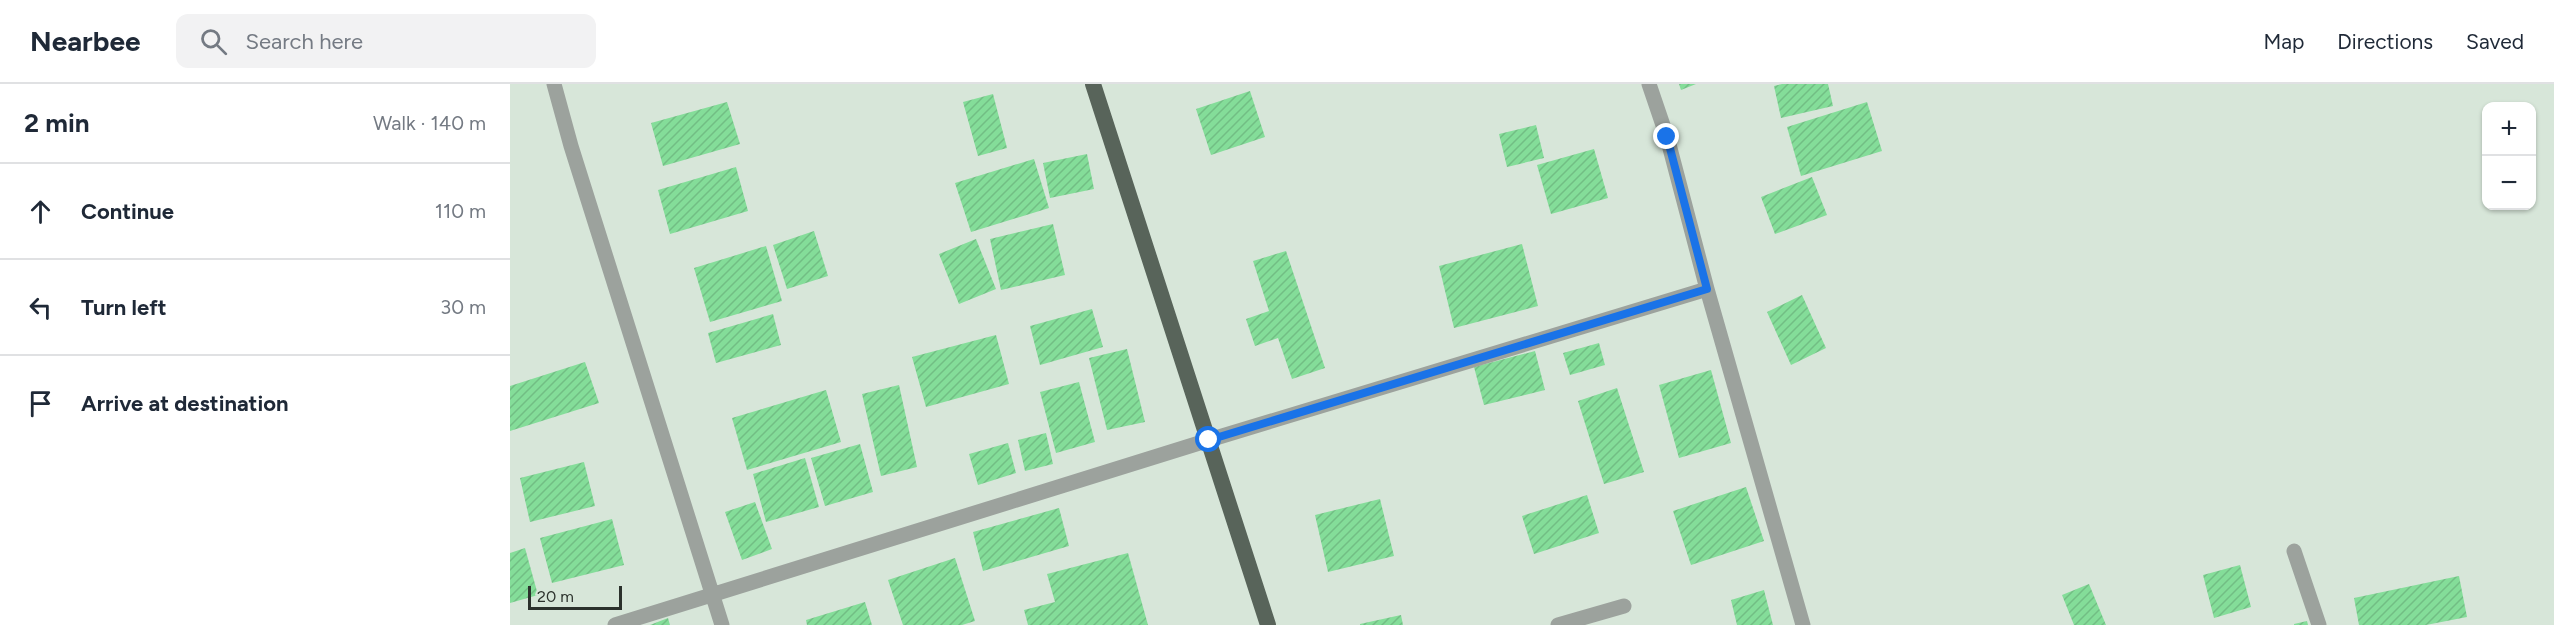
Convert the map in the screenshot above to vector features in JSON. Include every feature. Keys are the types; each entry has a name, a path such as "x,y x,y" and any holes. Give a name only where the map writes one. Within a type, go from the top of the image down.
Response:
{"highway":[{"path":"1093,84 1268,625"}],"street":[{"path":"554,84 570,146 722,625"},
{"path":"1649,84 1667,137 1707,289 1803,625"},
{"path":"615,625 1209,440 1707,289"},
{"path":"2294,551 2319,625"},
{"path":"1558,625 1624,606"}],"building":[{"path":"1679,84 1696,84 1681,90"},
{"path":"1828,84 1833,106 1781,118 1774,86"},
{"path":"1250,91 1265,137 1211,155 1196,109"},
{"path":"993,94 1007,148 978,156 963,102"},
{"path":"727,102 740,144 663,166 651,123"},
{"path":"1867,102 1882,151 1801,176 1787,127"},
{"path":"1536,125 1544,158 1507,167 1499,134"},
{"path":"1594,149 1608,198 1551,214 1537,165"},
{"path":"1087,154 1094,189 1050,198 1043,163"},
{"path":"1034,159 1049,208 971,232 955,183"},
{"path":"736,167 748,211 670,234 658,190"},
{"path":"1812,177 1827,215 1775,234 1761,197"},
{"path":"1053,224 1065,275 1001,290 990,239"},
{"path":"814,231 828,276 787,289 773,245"},
{"path":"976,239 996,289 959,304 939,254"},
{"path":"1522,244 1538,306 1454,328 1439,266"},
{"path":"766,246 782,301 710,322 694,268"},
{"path":"1286,251 1325,368 1292,379 1278,338 1255,346 1246,319 1269,311 1253,261"},
{"path":"1802,295 1826,348 1791,365 1767,312"},
{"path":"1092,309 1103,347 1040,365 1030,326"},
{"path":"773,314 781,345 716,363 708,333"},
{"path":"996,335 1009,384 926,407 912,357"},
{"path":"1599,343 1605,365 1570,375 1563,353"},
{"path":"1127,349 1145,422 1107,430 1089,358"},
{"path":"1535,351 1545,390 1484,405 1474,367"},
{"path":"585,362 599,403 510,431 510,386"},
{"path":"1711,370 1731,443 1679,458 1659,385"},
{"path":"1079,382 1095,442 1056,453 1040,392"},
{"path":"899,385 917,467 881,476 862,394"},
{"path":"1617,388 1644,472 1604,484 1578,401"},
{"path":"826,390 841,442 747,470 732,418"},
{"path":"1046,433 1053,464 1025,471 1018,440"},
{"path":"1008,443 1016,473 978,485 969,454"},
{"path":"860,444 873,492 825,506 811,458"},
{"path":"805,458 819,507 766,522 753,474"},
{"path":"584,462 595,506 530,522 520,478"},
{"path":"1746,487 1764,541 1691,565 1673,511"},
{"path":"1587,495 1599,533 1534,554 1522,516"},
{"path":"1380,499 1394,556 1328,572 1315,515"},
{"path":"755,502 772,549 742,560 725,512"},
{"path":"1059,508 1069,546 983,571 973,532"},
{"path":"612,519 624,565 552,583 540,538"},
{"path":"525,548 538,595 510,603 510,553"},
{"path":"1128,553 1148,625 1028,625 1024,610 1055,602 1047,574"},
{"path":"955,558 975,621 962,625 903,625 888,580"},
{"path":"2240,565 2251,607 2214,618 2203,575"},
{"path":"2459,576 2467,617 2426,625 2359,625 2354,598"},
{"path":"2089,584 2106,625 2074,625 2062,595"},
{"path":"1764,590 1773,625 1737,625 1731,600"},
{"path":"865,602 872,625 807,625 806,620"},
{"path":"1401,615 1403,625 1360,625 1360,624"},
{"path":"668,618 670,625 650,625"},
{"path":"2307,621 2308,625 2294,625 2294,624"}],"route":[{"path":"1209,440 1707,289 1667,137"}]}
